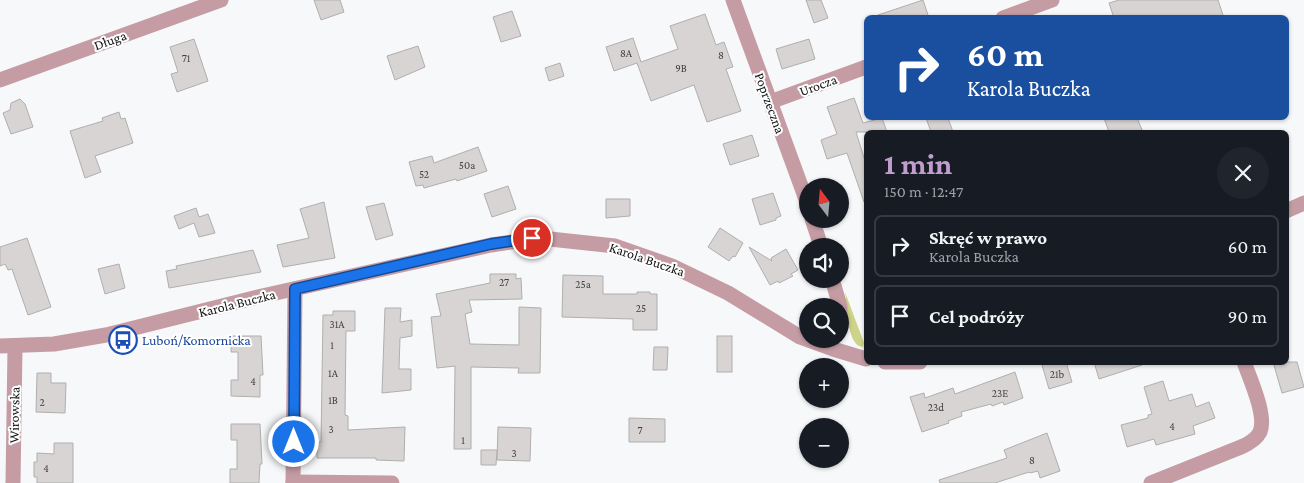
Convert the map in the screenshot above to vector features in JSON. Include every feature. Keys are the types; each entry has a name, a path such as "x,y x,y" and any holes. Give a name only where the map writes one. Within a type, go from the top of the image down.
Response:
{"street":[{"name":"Długa","path":"0,80 220,0"},
{"name":"Poprzeczna","path":"733,0 799,181"},
{"path":"1011,15 1052,0"},
{"name":"Urocza","path":"770,102 864,68"},
{"path":"1289,210 1304,203"},
{"name":"Karola Buczka","path":"8,346 62,343 114,334 295,289 512,241 550,239 585,242 631,251 690,273 728,293 799,336"},
{"path":"295,289 293,482 392,483"},
{"name":"Wirowska","path":"8,346 13,483"},
{"name":"Karola Buczka","path":"843,348 864,358"},
{"path":"1151,483 1241,447 1252,442 1260,434 1262,416 1245,365"}],"green space":[{"path":"849,303 864,343 863,347 857,345 851,333"}],"building":[{"path":"314,0 340,0 344,12 321,20"},
{"path":"806,0 821,0 828,18 814,23"},
{"path":"923,0 928,15 878,15"},
{"path":"1119,0 1218,0 1223,15 1113,15 1109,3"},
{"path":"512,11 521,36 501,42 493,17"},
{"path":"705,14 716,45 724,42 733,67 726,69 741,111 707,122 694,85 651,101 637,63 614,71 606,47 633,38 641,62 678,49 670,26"},
{"path":"194,39 208,81 177,92 171,74 178,72 170,47"},
{"path":"809,39 815,59 782,69 776,49"},
{"path":"418,46 425,67 395,80 387,56"},
{"path":"560,63 564,76 549,81 545,68"},
{"path":"854,98 863,123 883,120 886,130 856,132 864,158 864,202 847,153 827,159 821,140 837,134 827,107"},
{"path":"20,99 25,104 33,127 11,134 3,113 10,110 11,103"},
{"path":"119,112 121,119 125,118 133,143 95,156 101,172 85,178 70,131 103,121 102,118"},
{"path":"927,120 949,120 952,130 930,130"},
{"path":"1105,120 1138,120 1142,130 1108,130"},
{"path":"752,135 759,156 730,165 723,144"},
{"path":"478,147 487,171 457,181 456,179 424,188 423,185 416,186 409,162 432,156 434,163"},
{"path":"508,186 516,209 492,217 484,194"},
{"path":"773,193 781,216 776,218 776,220 760,225 752,199"},
{"path":"606,199 630,199 630,216 606,218"},
{"path":"324,202 335,258 283,267 277,245 309,238 300,209"},
{"path":"384,203 393,235 376,240 366,207"},
{"path":"196,208 199,217 208,214 215,233 199,237 194,223 179,229 174,216"},
{"path":"720,228 743,243 735,257 733,256 729,261 708,247"},
{"path":"27,238 51,307 28,315 12,269 8,270 5,264 0,266 0,247"},
{"path":"749,247 772,261 771,258 786,249 798,270 791,274 793,276 770,285"},
{"path":"253,250 261,272 169,288 166,271 177,269 176,266"},
{"path":"119,264 125,288 105,294 98,269"},
{"path":"490,274 516,274 516,279 521,278 522,299 469,300 472,312 465,314 470,344 519,345 519,307 541,308 540,373 518,373 519,368 471,367 471,449 454,449 455,366 437,368 431,317 441,316 436,294 490,283"},
{"path":"563,275 603,276 603,294 650,292 650,294 657,294 657,330 633,330 633,319 562,317"},
{"path":"385,308 401,308 400,322 412,320 412,336 400,338 399,369 411,369 411,390 382,393"},
{"path":"333,311 355,311 355,331 346,331 345,415 348,416 348,430 405,427 404,461 376,460 376,458 317,458 317,442 321,442 323,315 333,315"},
{"path":"232,336 261,336 263,375 260,375 260,397 231,396 231,380 238,380 238,352 231,352"},
{"path":"717,336 732,336 732,372 717,372"},
{"path":"654,347 668,347 667,370 653,370"},
{"path":"1289,362 1297,362 1304,387 1282,393 1274,365 1289,365"},
{"path":"1042,365 1067,365 1072,382 1049,389"},
{"path":"1095,365 1142,365 1099,379"},
{"path":"1015,372 1023,398 1004,405 1003,402 961,412 962,416 948,421 949,423 922,432 910,397 924,393 925,398 953,388 955,394"},
{"path":"37,373 51,373 51,383 66,383 65,413 36,412"},
{"path":"1163,381 1169,401 1192,394 1196,407 1209,402 1215,418 1193,426 1195,434 1156,445 1154,439 1127,447 1121,425 1148,418 1148,415 1152,414 1144,387"},
{"path":"629,418 665,419 665,442 629,442"},
{"path":"231,424 260,424 262,464 260,464 259,483 230,483 230,469 237,469 237,440 231,440"},
{"path":"498,427 531,428 530,461 497,460"},
{"path":"1047,433 1060,471 1040,478 1038,471 1029,472 995,483 940,483 939,480 1007,458 1004,450"},
{"path":"54,443 73,443 73,483 37,483 37,477 34,477 34,462 37,462 37,453 54,454"},
{"path":"481,450 497,450 496,465 481,465"}],"place":[{"name":"Luboń/Komornicka","path":"123,340"}],"route":[{"path":"294,442 295,289 491,244 532,238"}]}
